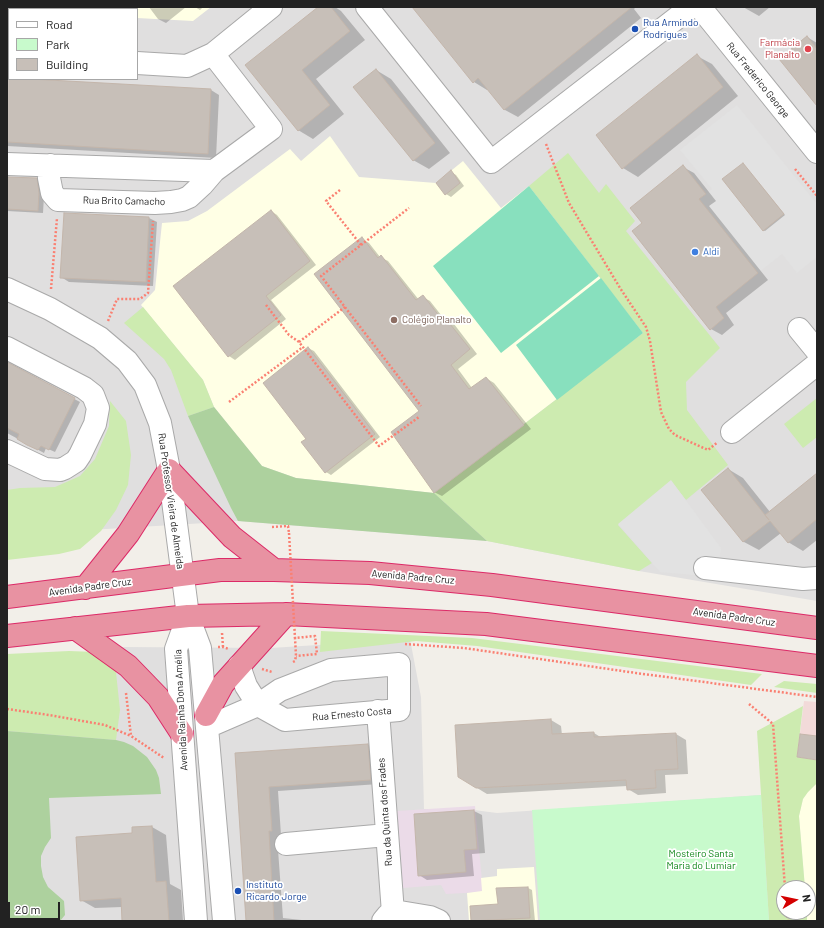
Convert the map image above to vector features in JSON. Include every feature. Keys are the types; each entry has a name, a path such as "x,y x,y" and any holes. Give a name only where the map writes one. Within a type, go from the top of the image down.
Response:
{"highway":[{"path":"85,588 128,534 168,470 232,537 274,570"},
{"name":"Avenida Padre Cruz","path":"7,597 220,570 370,573 492,585 817,628"},
{"path":"206,721 223,684 248,667 286,614"},
{"path":"7,636 188,616 286,614 486,624 817,666"},
{"path":"75,628 128,666 158,697 182,734"}],"street":[{"path":"138,63 187,66 213,54 271,7"},
{"path":"367,7 491,162 691,7"},
{"name":"Rua Frederico George","path":"700,7 817,152"},
{"name":"Rua Brito Camacho","path":"58,200 155,203 182,200 189,197 214,171 271,129 213,54"},
{"path":"7,164 214,171"},
{"path":"50,165 49,178 51,188 58,200"},
{"name":"Rua Professor Vieira de Almeida","path":"7,289 50,309 100,338 126,361 145,385 160,423 188,616"},
{"path":"799,329 817,351"},
{"path":"7,348 84,388 93,395 98,408 95,424 80,455 71,465 65,468 60,470 45,469 7,451"},
{"path":"732,432 817,364"},
{"path":"705,568 803,580 817,578"},
{"path":"188,616 200,648 224,921"},
{"name":"Avenida Rainha Dona Amélia","path":"188,616 176,650 196,921"},
{"name":"Rua Ernesto Costa","path":"206,721 258,705 280,690 331,670 399,664 399,710 285,720 258,705"},
{"path":"248,667 246,686 258,705"},
{"name":"Rua da Quinta dos Frades","path":"378,711 387,835 388,917 400,912 430,917 438,921"},
{"path":"286,844 387,835"}],"path":[{"path":"539,125 569,203 620,288 646,327 650,341 661,412 669,429 675,435 708,450 732,432"},
{"path":"795,169 817,196"},
{"path":"340,190 326,201 361,245"},
{"path":"50,309 58,200"},
{"path":"100,338 117,299 140,299 148,293 155,203"},
{"path":"408,208 321,276 422,406"},
{"path":"266,305 289,335 299,342 379,446 419,417"},
{"path":"299,342 345,306"},
{"path":"229,402 303,347"},
{"path":"272,528 288,526 296,656 295,661"},
{"path":"295,638 315,636 317,654 296,656"},
{"path":"398,644 464,648 628,672 817,697"},
{"path":"288,665 295,661 319,655"},
{"path":"128,666 124,676 131,736"},
{"path":"248,667 274,672"},
{"path":"749,704 773,724 784,880"},
{"path":"7,709 49,715 105,726 131,736 164,756 165,764"}],"shaded area":[{"path":"7,7 817,7 817,601 639,571 487,541 238,521 7,535"},
{"path":"211,7 193,21 138,18 138,8 54,8"},
{"path":"737,105 817,204 817,257 797,273 782,254 758,273 699,199 712,189 680,150"},
{"name":"Colégio Planalto","path":"330,136 359,177 436,183 463,161 501,208 529,186 643,333 434,493 296,478 262,466 214,407 203,380 141,305 155,290 162,223 188,221 207,211 290,149 301,161"},
{"path":"671,480 721,548 717,577 660,572 618,524"},
{"path":"410,639 421,697 424,809 474,810 497,813 761,795 801,880 776,880 776,920 807,921 7,921 7,666 124,647 271,648"},
{"path":"804,701 817,702 817,760 797,757"},
{"path":"817,783 817,921 807,921 816,920 816,880 804,880 799,816 803,799"},
{"path":"475,806 483,892 446,894 441,885 403,888 397,811"},
{"path":"534,867 538,921 469,921 467,893 482,891 481,878 497,876 497,869"}],"green space":[{"path":"568,153 599,193 606,184 635,221 626,231 720,348 686,382 687,410 728,465 686,500 671,481 618,525 652,563 639,571 487,541 434,493 643,333 529,186"},
{"path":"529,186 599,276 501,353 433,266"},
{"path":"601,278 643,333 557,400 516,345"},
{"path":"143,307 203,380 214,407 188,416 171,370 164,359 124,323"},
{"path":"817,398 817,437 803,448 784,424"},
{"path":"110,401 126,421 131,455 128,485 116,510 101,531 80,549 59,554 7,560 7,490 55,487 80,476 95,459 109,426"},
{"path":"214,407 262,466 296,478 434,493 487,541 238,521 188,416"},
{"path":"321,631 472,638 762,674 751,685 477,646 416,641 320,652"},
{"path":"69,651 95,652 115,663 120,710 116,740 7,731 7,654"},
{"path":"784,681 817,684 817,693 774,687"},
{"path":"803,706 797,757 817,760 817,783 803,799 799,816 804,880 776,880 776,920 807,921 769,921 757,731"},
{"path":"7,731 116,740 124,742 133,746 147,757 156,770 159,778 161,794 49,798 51,838 41,856 41,866 43,877 48,887 64,901 65,915 60,921 7,921"},
{"name":"Mosteiro Santa Maria do Lumiar","path":"761,795 769,921 540,921 532,810"}],"building":[{"path":"318,7 331,7 350,31 302,70 330,105 298,131 245,65"},
{"path":"412,7 632,7 504,110 478,78 473,83"},
{"path":"807,36 817,49 817,106 779,59"},
{"path":"697,54 723,87 622,169 596,135"},
{"path":"376,69 435,143 413,161 353,87"},
{"path":"7,79 211,89 208,154 7,142"},
{"path":"743,163 784,214 763,231 722,179"},
{"name":"Aldi","path":"683,165 706,194 699,199 758,273 716,307 724,318 710,330 632,231 642,223 630,208"},
{"path":"451,170 460,183 445,195 436,183"},
{"path":"7,177 37,178 39,193 38,211 7,209"},
{"path":"271,210 310,261 266,296 281,315 228,357 173,286"},
{"path":"64,213 149,217 146,282 60,278"},
{"path":"362,237 378,258 381,255 416,300 423,295 443,321 446,319 470,349 451,365 469,389 486,377 524,425 434,493 391,432 419,411 314,274"},
{"path":"308,347 375,434 325,473 301,442 306,439 263,383"},
{"path":"7,362 75,398 49,450 41,446 38,450 27,445 17,439 19,434 7,428"},
{"path":"728,468 765,515 817,473 817,519 788,543 770,521 743,542 701,490"},
{"path":"551,719 552,734 594,732 594,737 676,733 678,769 655,770 656,788 627,790 626,780 476,788 458,777 455,725"},
{"path":"800,734 817,736 817,760 797,757"},
{"path":"368,744 371,780 269,787 272,831 269,831 274,921 246,921 235,753"},
{"path":"474,810 477,849 464,850 466,872 418,876 414,814"},
{"path":"152,826 156,882 166,881 169,921 122,921 121,898 80,901 76,837 132,833 132,827"},
{"path":"528,887 530,918 471,921 470,906 498,904 496,888"}],"place":[{"name":"Rua Armindo Rodrigues","path":"635,29"},
{"name":"Farmácia Planalto","path":"808,49"},
{"name":"Aldi","path":"695,252"},
{"name":"Colégio Planalto","path":"394,320"},
{"name":"Instituto Ricardo Jorge","path":"238,891"}]}
